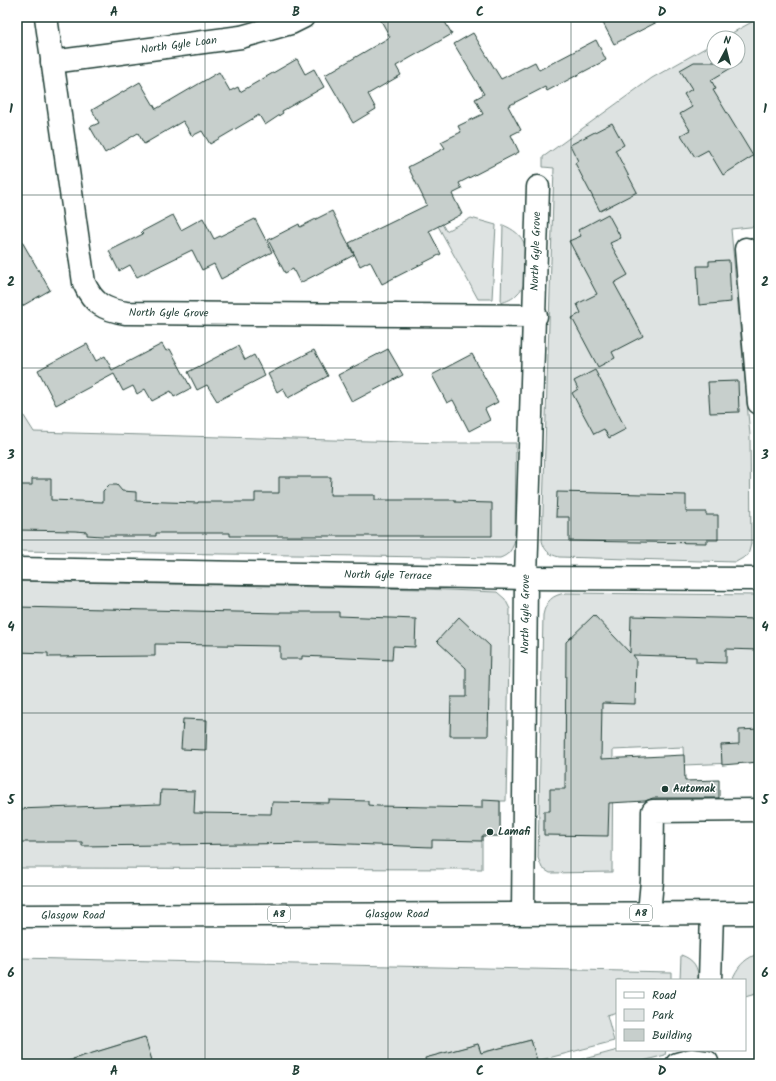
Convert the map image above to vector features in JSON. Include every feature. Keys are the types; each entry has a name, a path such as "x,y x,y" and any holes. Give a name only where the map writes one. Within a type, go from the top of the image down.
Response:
{"street":[{"name":"North Gyle Grove","path":"46,17 84,283 90,296 111,311 133,313 536,316"},
{"name":"North Gyle Loan","path":"52,62 241,37 291,23 303,17"},
{"name":"North Gyle Grove","path":"523,913 526,578 536,316 538,187"},
{"path":"746,249 759,403"},
{"name":"North Gyle Terrace","path":"17,569 526,578 759,579"},
{"path":"649,913 652,881 653,811 759,810"},
{"path":"710,979 712,913"},
{"name":"Glasgow Road","path":"23,915 759,913"},
{"path":"677,1064 707,1058"}],"green space":[{"path":"759,18 759,226 731,229 750,435 751,544 748,555 736,562 555,556 548,552 542,541 554,168 543,167 543,157 652,78 706,48 706,70 746,70 746,30 737,30"},
{"path":"471,218 496,225 492,299 478,299 438,226 442,224 446,231"},
{"path":"503,225 521,237 524,242 527,254 527,269 525,283 522,289 512,299 501,303"},
{"path":"17,405 34,432 444,443 516,443 514,543 512,549 500,558 17,551"},
{"path":"17,581 423,589 497,592 505,599 510,609 506,801 500,801 500,836 482,836 482,869 17,868"},
{"path":"566,593 759,595 759,762 684,765 683,747 613,750 612,872 550,873 542,868 538,858 543,615 548,602 553,597"},
{"path":"681,955 692,961 696,967 698,979 680,979"},
{"path":"755,955 759,955 759,993 746,997 746,979 732,979 741,965 747,959"},
{"path":"17,958 671,972 671,979 616,979 616,1012 607,1015 614,1041 537,1061 531,1040 481,1053 478,1044 426,1058 427,1064 153,1064 144,1037 58,1064 17,1064"},
{"path":"616,1051 666,1051 665,1055 632,1064 565,1064"}],"building":[{"path":"379,17 442,17 452,34 396,66 401,75 368,94 376,109 353,123 325,75 390,37"},
{"path":"615,17 667,17 614,44 603,23"},
{"path":"473,33 501,79 535,62 539,70 596,40 606,60 547,91 545,87 508,106 521,130 511,135 519,152 459,183 462,189 452,194 462,214 429,231 441,254 382,284 370,261 360,266 349,243 427,205 408,167 445,148 441,142 461,132 458,126 483,114 475,99 484,94 454,44"},
{"path":"297,59 305,74 314,69 324,87 282,111 283,113 265,125 259,115 210,144 202,131 192,136 183,121 144,144 138,133 105,153 90,127 99,123 92,110 140,82 156,109 219,72 230,91 238,87 240,92"},
{"path":"694,62 706,62 706,70 728,70 711,80 716,89 713,90 753,156 723,175 708,150 695,157 681,135 690,130 680,114 692,107 684,94 692,89 680,70"},
{"path":"612,123 624,145 615,150 637,192 600,211 575,163 578,161 570,145"},
{"path":"332,211 354,255 300,283 293,269 285,273 268,240 299,224 300,227"},
{"path":"608,214 621,238 610,243 628,275 614,283 643,336 612,352 615,358 598,367 572,318 581,313 577,304 597,294 569,241 581,236 578,230"},
{"path":"173,215 181,230 203,218 214,239 255,219 272,252 221,279 214,264 202,270 192,250 137,277 130,265 119,271 109,251 143,234 141,232"},
{"path":"17,233 50,290 17,309"},
{"path":"729,260 731,302 699,305 697,266 709,266 709,261"},
{"path":"87,344 96,361 105,356 112,370 162,344 166,351 170,349 191,388 174,397 171,391 152,401 145,389 137,394 133,386 123,391 114,374 56,405 38,370"},
{"path":"238,346 245,360 254,355 265,376 217,401 207,385 197,390 188,372"},
{"path":"388,349 403,375 352,402 338,375"},
{"path":"314,350 328,376 288,398 283,388 277,392 268,374"},
{"path":"472,354 498,402 485,409 490,420 469,431 453,400 447,403 432,375"},
{"path":"595,370 626,429 609,438 604,429 594,434 572,393 578,389 574,381"},
{"path":"738,381 739,412 710,413 708,382"},
{"path":"279,477 331,477 330,495 375,495 375,500 455,500 455,502 492,503 492,536 230,536 230,533 156,533 156,536 102,536 87,535 87,532 75,531 17,530 17,485 32,485 32,479 51,479 51,500 103,502 103,491 109,485 117,485 122,491 136,492 136,501 198,503 255,502 255,493 279,493"},
{"path":"557,492 686,495 686,512 706,512 706,515 718,515 718,540 706,540 706,543 569,541 569,517 556,517"},
{"path":"17,607 280,613 339,612 339,616 416,619 415,647 393,646 392,660 302,656 302,659 280,659 280,646 155,644 155,656 48,657 48,653 17,652"},
{"path":"594,615 630,653 631,616 759,619 759,650 726,649 726,663 696,662 696,657 633,655 636,659 635,704 602,703 601,759 684,755 685,781 719,780 719,798 653,798 645,801 609,803 608,836 544,835 544,811 550,811 550,789 565,789 566,642"},
{"path":"459,617 490,646 488,736 450,736 451,697 466,697 466,668 437,641"},
{"path":"183,719 207,720 206,750 181,749"},
{"path":"759,729 759,762 722,765 721,745 739,744 739,730"},
{"path":"161,790 195,791 194,813 271,814 272,802 329,803 329,800 368,801 368,805 378,806 482,808 482,800 500,801 500,836 482,836 482,841 432,840 432,847 322,843 82,846 82,842 17,842 17,809 160,804"},
{"path":"145,1037 153,1064 74,1064 73,1059"},
{"path":"531,1040 538,1064 426,1064 425,1058 478,1044 481,1053"}],"place":[{"name":"Automak","path":"665,789"},
{"name":"Lamafi","path":"490,832"}]}
